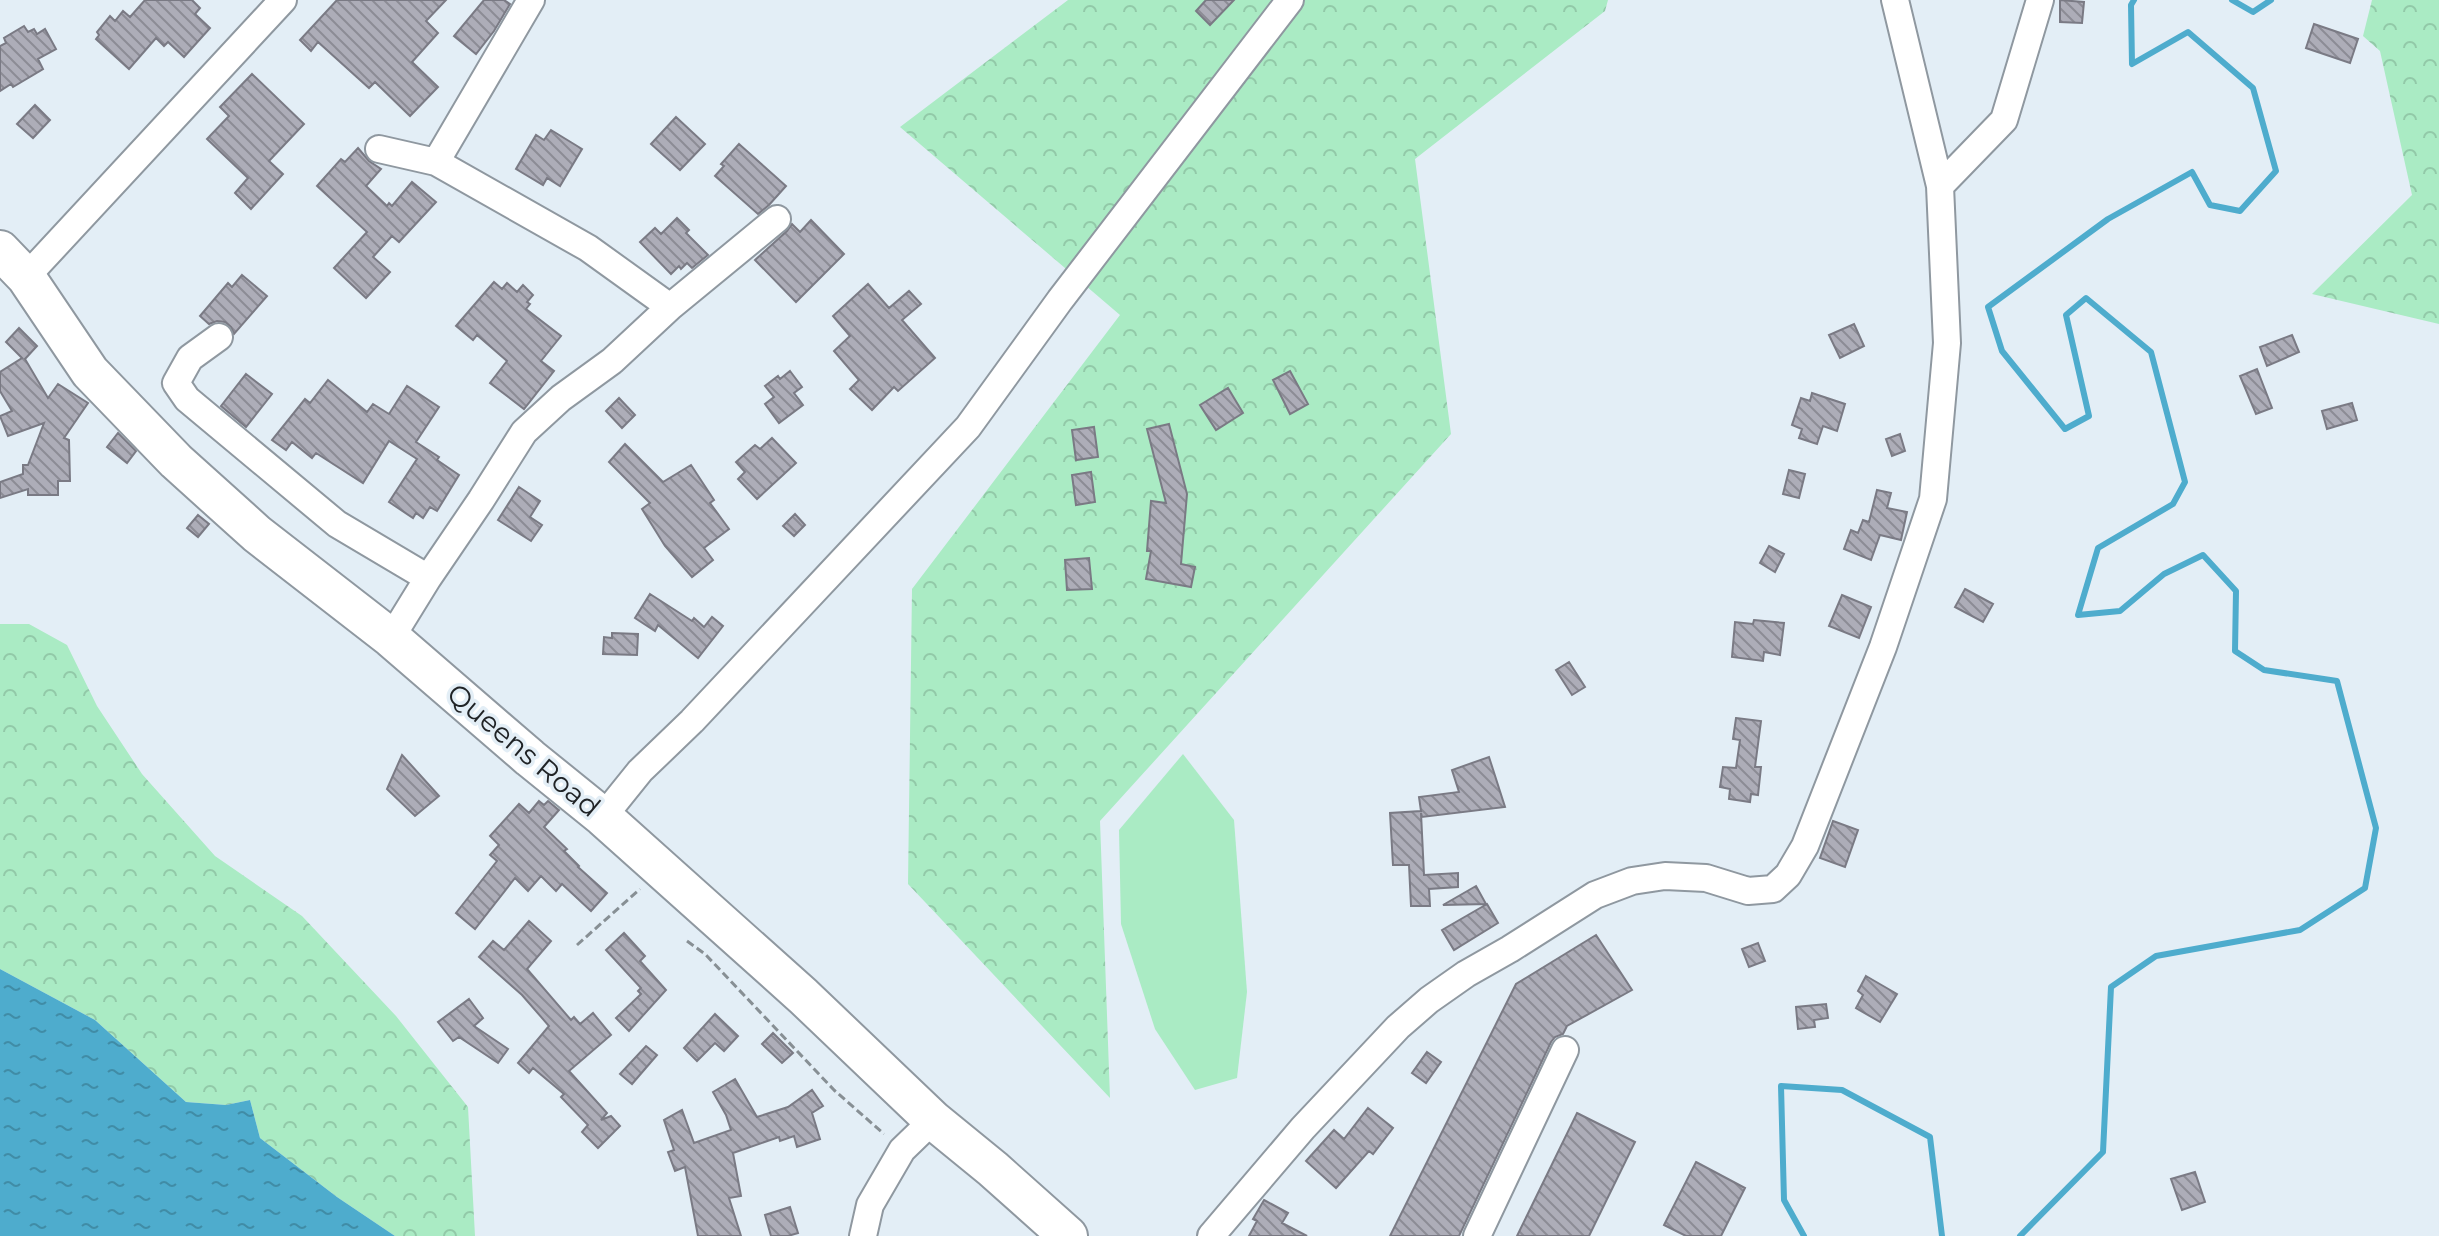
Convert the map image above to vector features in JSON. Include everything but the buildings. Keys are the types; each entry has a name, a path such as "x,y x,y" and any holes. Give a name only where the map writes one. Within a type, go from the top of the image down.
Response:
{"highway":[{"name":"Queens Road","path":"0,250 26,277 90,372 176,461 257,534 391,638 662,868 933,1120 1068,1236"}],"street":[{"path":"26,277 283,0"},
{"path":"436,162 531,0"},
{"path":"603,817 640,771 692,721 968,427 1060,300 1290,0"},
{"path":"1211,1236 1303,1128 1398,1027 1466,974 1595,895 1632,881 1665,876 1706,878 1748,891 1773,889 1788,875 1805,846 1883,647 1933,499 1947,343 1940,186 1895,0"},
{"path":"1940,186 2004,120 2040,0"},
{"path":"379,149 436,162 588,248 670,307"},
{"path":"391,638 524,432 777,219"},
{"path":"219,337 190,358 176,383 187,399 337,524 428,578"},
{"path":"1477,1236 1565,1050"},
{"path":"863,1236 870,1205 902,1150 933,1120"}],"path":[{"path":"577,945 662,868"},
{"path":"687,941 705,954 834,1090 902,1150"}],"green space":[{"path":"1068,0 1608,0 1605,11 1415,159 1451,434 1100,821 1110,1098 908,884 912,589 1120,315 900,127"},
{"path":"2372,0 2439,0 2439,324 2312,294 2412,195 2380,51 2363,36"},
{"path":"0,624 29,624 67,645 97,706 142,774 215,856 302,916 396,1016 468,1107 475,1236 395,1236 337,1197 260,1138 250,1100 226,1105 186,1102 95,1020 0,969"},
{"path":"1183,754 1234,820 1247,992 1237,1078 1195,1090 1155,1029 1121,924 1119,830"}],"water":[{"path":"0,969 95,1020 186,1102 226,1105 250,1100 260,1138 337,1197 395,1236 0,1236"}],"waterway":[{"path":"2020,1236 2103,1152 2111,987 2156,956 2300,930 2365,888 2376,828 2337,681 2264,670 2235,651 2236,591 2203,555 2164,574 2120,611 2078,615 2098,548 2173,504 2185,482 2151,352 2086,298 2066,315 2089,416 2065,429 2002,351 1988,307 2108,219 2192,172 2210,205 2240,211 2276,171 2253,88 2188,32 2132,64 2131,5 2134,0"},
{"path":"2232,0 2253,12 2271,0"},
{"path":"1804,1236 1784,1200 1781,1086 1842,1090 1930,1137 1942,1236"}]}
